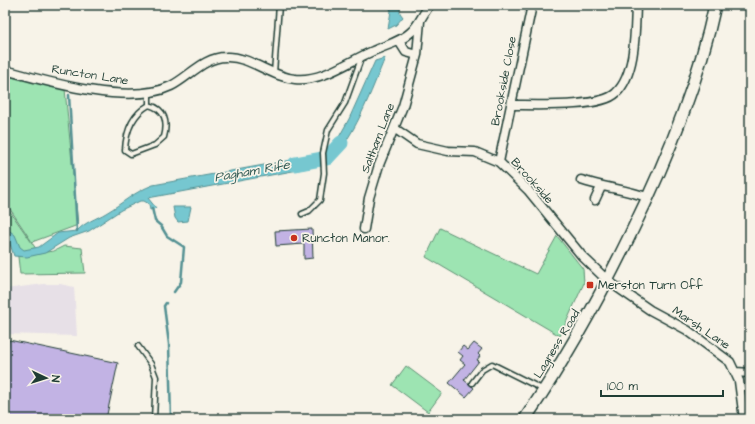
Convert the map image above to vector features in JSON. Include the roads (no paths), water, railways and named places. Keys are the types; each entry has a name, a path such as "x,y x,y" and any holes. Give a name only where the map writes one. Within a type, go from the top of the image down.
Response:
{"main road":[{"name":"Lagness Road","path":"525,419 576,340 608,281 649,198 683,114 715,5"}],"street":[{"path":"420,18 430,5"},
{"name":"Brookside Close","path":"499,162 512,106 532,5"},
{"path":"512,106 592,102 607,99 616,93 624,84 630,66 636,5"},
{"name":"Runcton Lane","path":"5,70 68,85 118,94 149,92 170,86 213,58 227,56 242,59 274,73 294,79 305,79 324,74 399,41 412,32 420,18"},
{"name":"Saltham Lane","path":"364,230 369,198 379,165 403,106 417,55 420,18"},
{"path":"399,41 406,52 417,55"},
{"name":"Brookside","path":"394,128 417,144 448,151 475,152 499,162 528,190 582,256 608,281"},
{"path":"581,180 601,187 626,190 649,198"},
{"path":"595,200 601,187"},
{"name":"Marsh Lane","path":"608,281 650,310 709,346 730,362 736,372"},
{"path":"744,419 736,372 750,373"}],"lane":[{"path":"274,73 279,5"},
{"path":"302,214 309,211 320,200 324,173 323,153 328,130 345,103 362,56"},
{"path":"149,92 149,105"},
{"path":"149,105 157,107 162,112 166,123 164,137 154,145 130,154 125,150 125,142 134,116 140,110 149,105"},
{"path":"138,346 151,364 156,377 154,419"},
{"path":"472,383 482,370 492,364 544,390"}],"water":[{"path":"398,5 400,8 400,13 403,17 396,25 388,29 391,11 389,6"},
{"path":"385,58 361,115 353,130 336,154 326,162 329,149 339,137 349,119 375,61"},
{"path":"314,156 314,167 148,198 156,208 150,210 149,204 144,201 140,201 121,210 89,231 69,238 45,253 27,257 14,256 8,238 5,238 6,228 15,235 20,247 24,250 39,247 58,233 77,231 87,223 106,213 134,194 153,185"},
{"path":"173,207 191,207 188,221 178,222 175,218"}],"waterway":[{"path":"69,95 77,231"},
{"name":"Pagham Rife","path":"295,164 327,158 341,143"},
{"path":"152,208 155,221 161,226 167,236 184,247 181,282 174,292"},
{"path":"166,303 164,306 169,344 171,419"}],"place":[{"name":"Runcton Manor.","path":"294,238"},
{"name":"Merston Turn Off","path":"590,285"}]}
